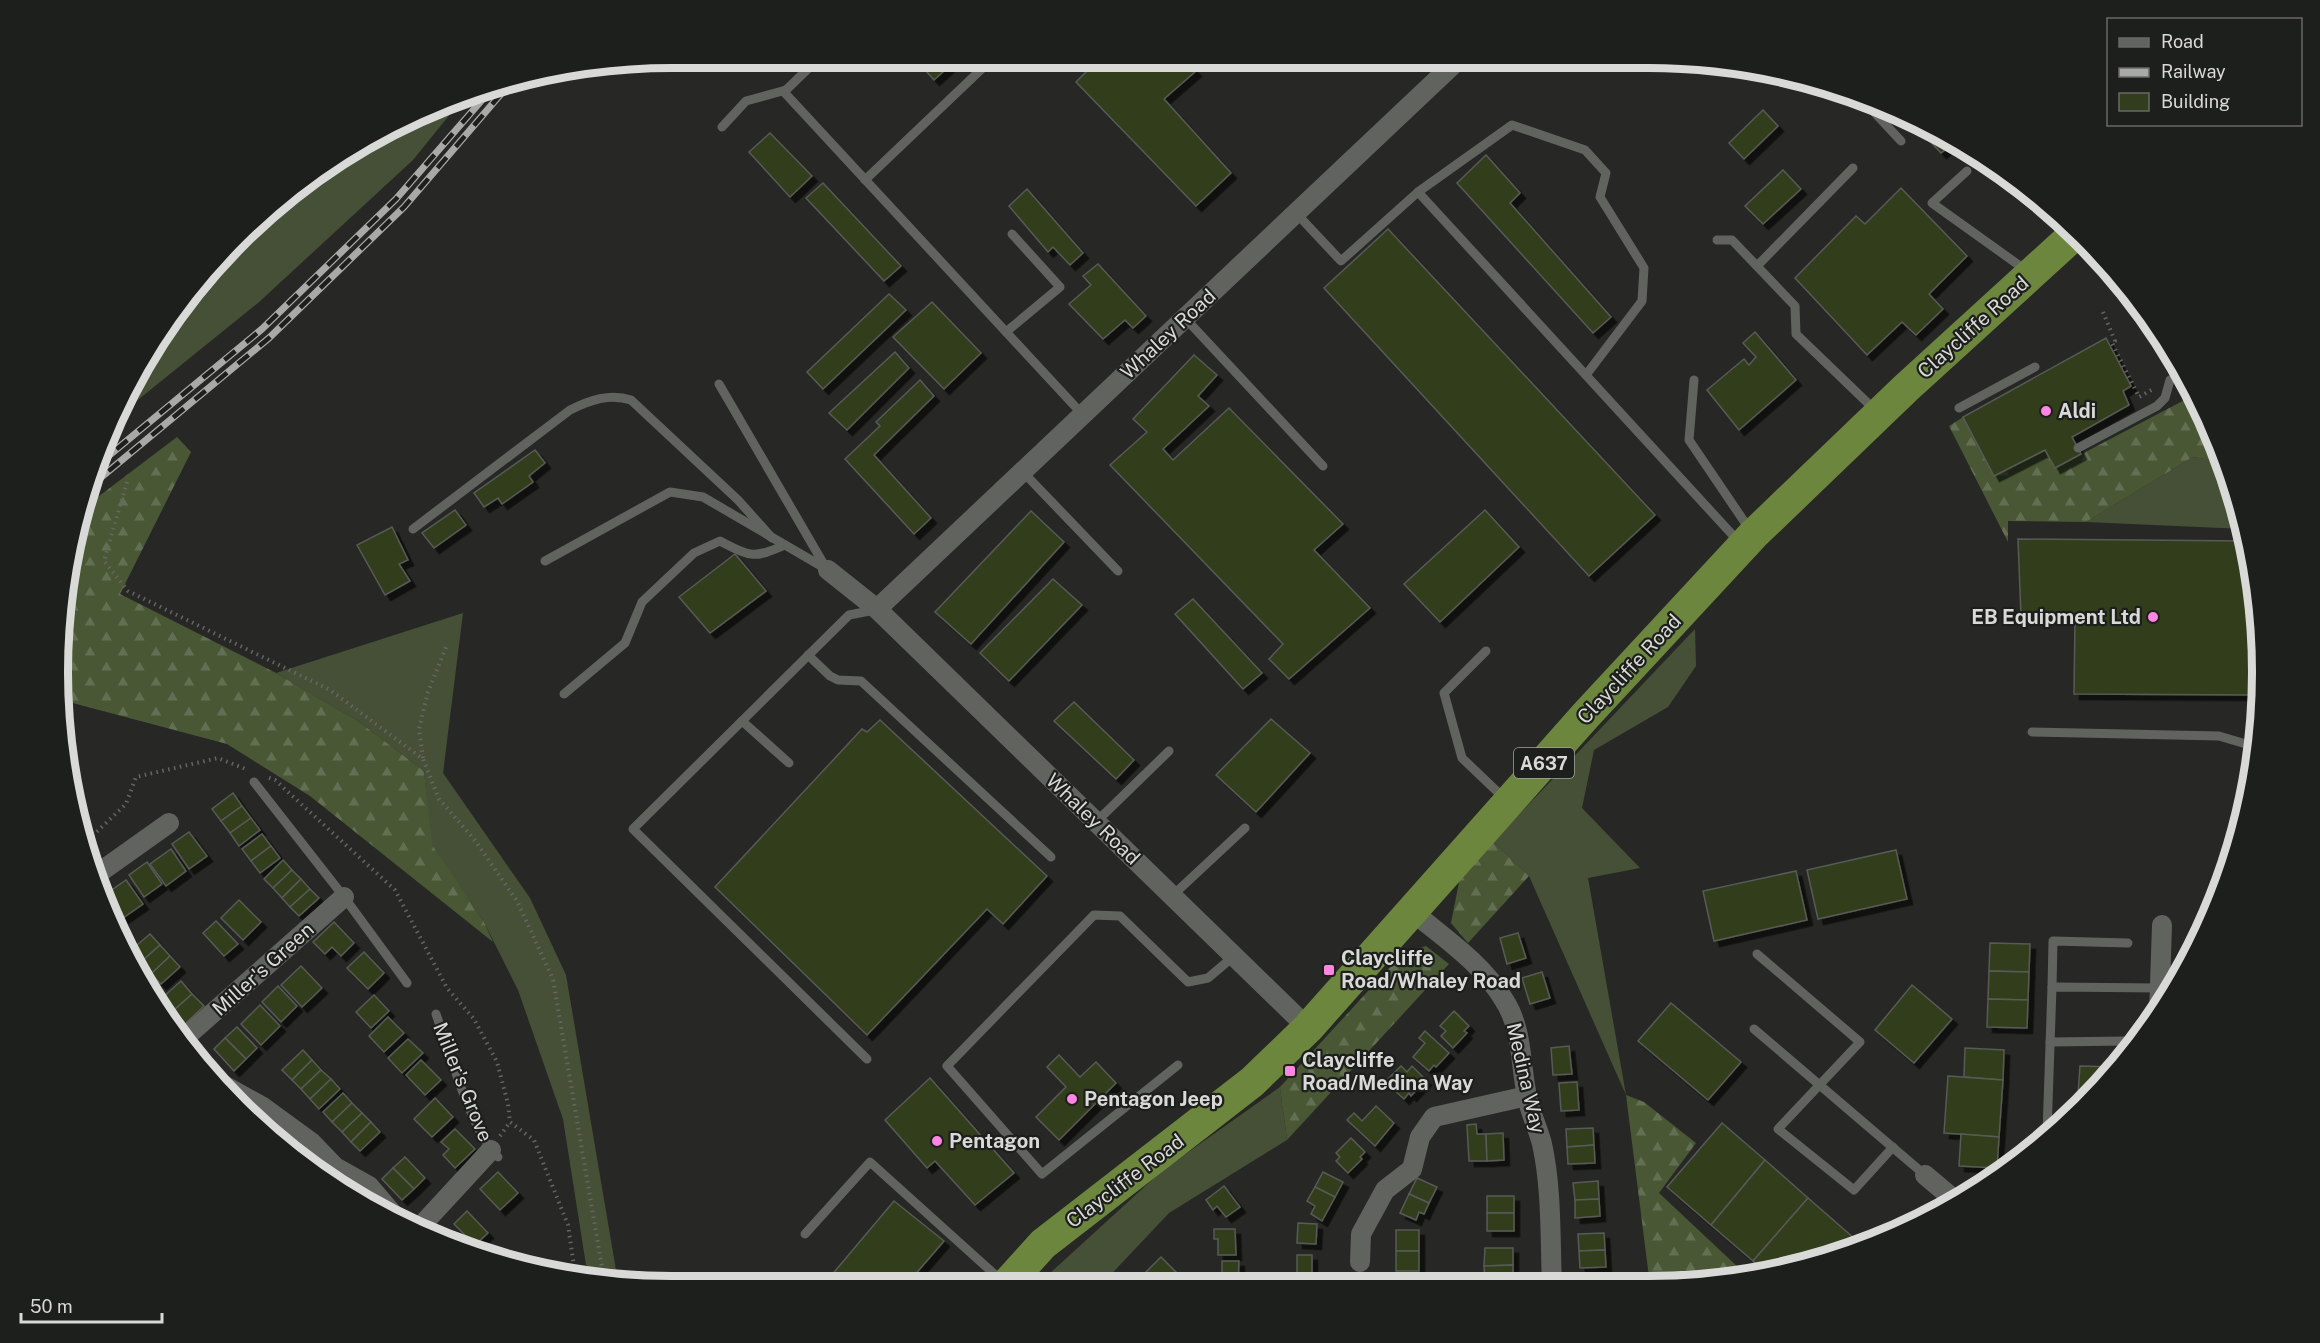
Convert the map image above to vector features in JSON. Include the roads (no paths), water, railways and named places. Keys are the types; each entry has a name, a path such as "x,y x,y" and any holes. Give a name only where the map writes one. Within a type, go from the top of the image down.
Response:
{"highway":[{"name":"Claycliffe Road","path":"1014,1276 1043,1244 1252,1082 1308,1028 1586,715 1748,540 1879,413 2070,238"}],"street":[{"name":"Whaley Road","path":"878,609 1449,68"},
{"name":"Whaley Road","path":"828,570 878,609 1308,1028"},
{"path":"102,871 169,823"},
{"name":"Miller's Green","path":"189,1034 344,897"},
{"name":"Medina Way","path":"1413,912 1477,966 1504,999 1516,1029 1527,1096 1542,1144 1548,1187 1552,1276"},
{"path":"2160,993 2162,925"},
{"path":"239,1094 263,1107 311,1142 335,1167 369,1186 383,1202"},
{"path":"1360,1262 1361,1234 1385,1190 1412,1169 1420,1137 1434,1117 1527,1096"},
{"name":"Miller's Grove","path":"424,1223 494,1154"},
{"path":"1925,1175 1950,1195"}],"lane":[{"path":"784,92 810,68"},
{"path":"865,180 983,68"},
{"path":"722,127 746,101 786,90 784,92 1083,415"},
{"path":"1872,110 1901,141"},
{"path":"1296,213 1341,261 1418,192 1512,125 1585,150 1606,173 1600,197 1644,268 1642,301 1586,375"},
{"path":"1757,266 1853,168"},
{"path":"1967,171 1932,203 2031,274"},
{"path":"1418,192 1586,375 1748,540"},
{"path":"1006,332 1060,287 1012,234"},
{"path":"1717,240 1732,240 1795,306 1796,334 1879,413"},
{"path":"1185,318 1323,466"},
{"path":"1959,408 2035,367"},
{"path":"1694,380 1689,440 1748,540"},
{"path":"719,384 828,570"},
{"path":"2078,448 2157,406 2165,398 2169,385"},
{"path":"413,529 570,410 585,403 614,396 631,400 738,500 772,537"},
{"path":"1023,472 1118,571"},
{"path":"545,561 670,492 703,497 828,570"},
{"path":"564,694 626,643 642,602 694,553 720,541 748,555 767,553 785,545"},
{"path":"867,1059 633,829 849,615 878,609"},
{"path":"1486,651 1444,693 1462,758 1508,803"},
{"path":"808,656 830,676 838,680 861,681 1051,857"},
{"path":"742,721 789,763"},
{"path":"2032,732 2219,736 2248,744"},
{"path":"1096,822 1169,751"},
{"path":"254,782 344,897 407,983"},
{"path":"1172,896 1245,828"},
{"path":"1178,1065 1042,1174 947,1066 1094,915 1120,916 1188,982 1208,978 1234,956"},
{"path":"2047,1126 2053,941 2128,943"},
{"path":"1756,954 1860,1042 1778,1130 1854,1190 1893,1148"},
{"path":"2052,987 2160,988"},
{"name":"Miller's Grove","path":"436,1014 479,1131 494,1154"},
{"path":"1754,1029 1925,1175"},
{"path":"2050,1042 2126,1041"},
{"path":"805,1234 870,1162 996,1276"}],"railway":[{"path":"99,479 269,338 404,207 503,92"},
{"path":"107,457 262,329 396,199 484,98"}],"place":[{"name":"Aldi","path":"2046,411"},
{"name":"EB Equipment Ltd","path":"2153,617"},
{"name":"Claycliffe Road/Whaley Road","path":"1329,970"},
{"name":"Claycliffe Road/Medina Way","path":"1290,1071"},
{"name":"Pentagon Jeep","path":"1072,1099"},
{"name":"Pentagon","path":"937,1141"}]}
